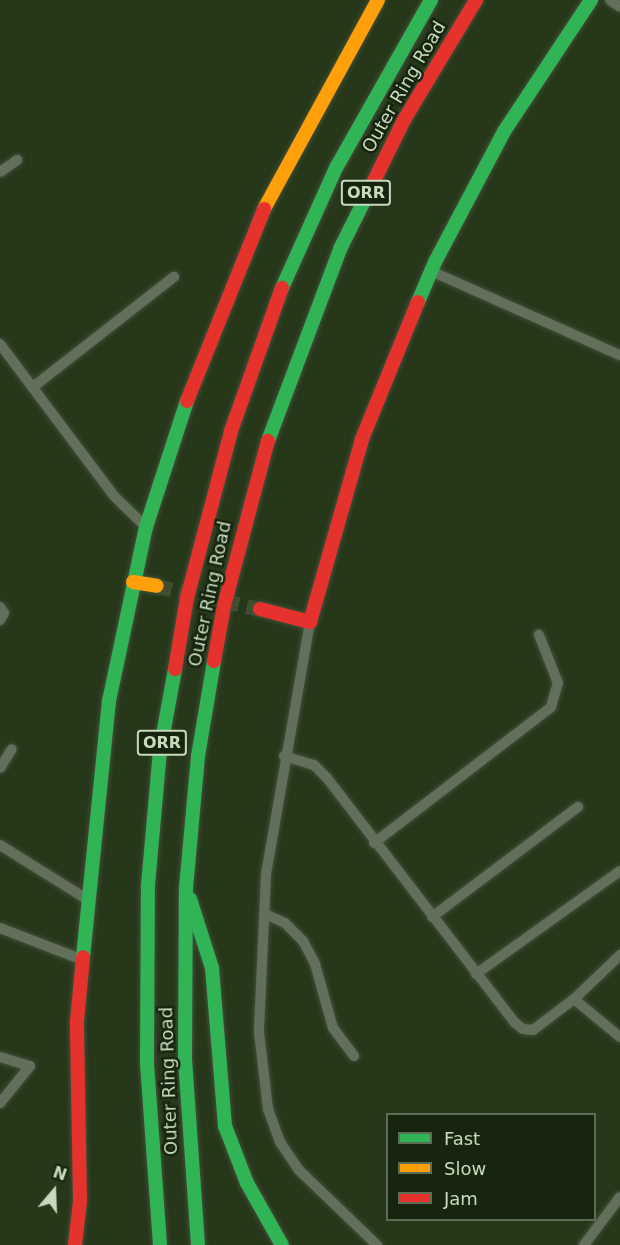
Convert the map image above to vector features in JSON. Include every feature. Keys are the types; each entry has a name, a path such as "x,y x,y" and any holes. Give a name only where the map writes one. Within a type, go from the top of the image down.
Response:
{"main road":[{"path":"75,1245 80,1201 76,1021 110,701 146,527 187,400 255,225 378,0"},
{"name":"Outer Ring Road","path":"160,1245 146,1027 153,827 177,649 199,548 231,431 276,303 336,168 431,0"},
{"name":"Outer Ring Road","path":"198,1245 185,1061 186,888 194,793 214,656 235,557 282,398 332,269 371,184 426,81 476,0"},
{"path":"260,609 310,622 362,439 431,271 505,130 591,0"},
{"path":"133,582 157,586"},
{"path":"186,888 212,968 219,1096 225,1126 247,1183 282,1245"},
{"path":"263,1209 297,1244"}],"street":[{"path":"610,0 620,7"},
{"path":"0,172 16,160"},
{"path":"431,271 620,355"},
{"path":"33,387 174,277"},
{"path":"0,344 122,505 146,527"},
{"path":"0,607 4,610 0,620"},
{"path":"310,622 284,756 266,875 259,1032 268,1109 280,1142 298,1169 377,1245"},
{"path":"374,843 551,707 558,683 539,635"},
{"path":"0,768 12,749"},
{"path":"284,756 307,761 327,778 374,843 476,974 523,1029 533,1030 574,999 620,955"},
{"path":"432,917 578,807"},
{"path":"0,844 88,900"},
{"path":"476,974 620,871"},
{"path":"265,914 285,923 303,941 315,964 333,1028 354,1056"},
{"path":"0,928 83,960"},
{"path":"574,999 620,1037"},
{"path":"0,1057 30,1066 0,1103"},
{"path":"584,1245 620,1197"}],"tunnel":[{"path":"157,586 260,609"}],"traffic: fast":[{"path":"282,288 336,168 431,0"},
{"path":"418,302 435,262 505,130 591,0"},
{"path":"268,441 340,249 370,189"},
{"path":"83,957 109,701 146,527 187,401"},
{"path":"198,1245 185,1061 186,888 198,756 214,661"},
{"path":"160,1245 147,1062 148,885 160,751 175,669"},
{"path":"190,899 212,968 225,1126 247,1183 282,1245"}],"traffic: slow":[{"path":"264,209 378,0"},
{"path":"133,582 157,586"}],"traffic: jam":[{"path":"370,189 404,120 476,0"},
{"path":"187,401 264,209"},
{"path":"175,669 187,598 231,431 282,288"},
{"path":"260,609 310,622 362,439 418,302"},
{"path":"214,661 224,606 268,441"},
{"path":"75,1245 80,1201 77,1021 83,957"}]}
